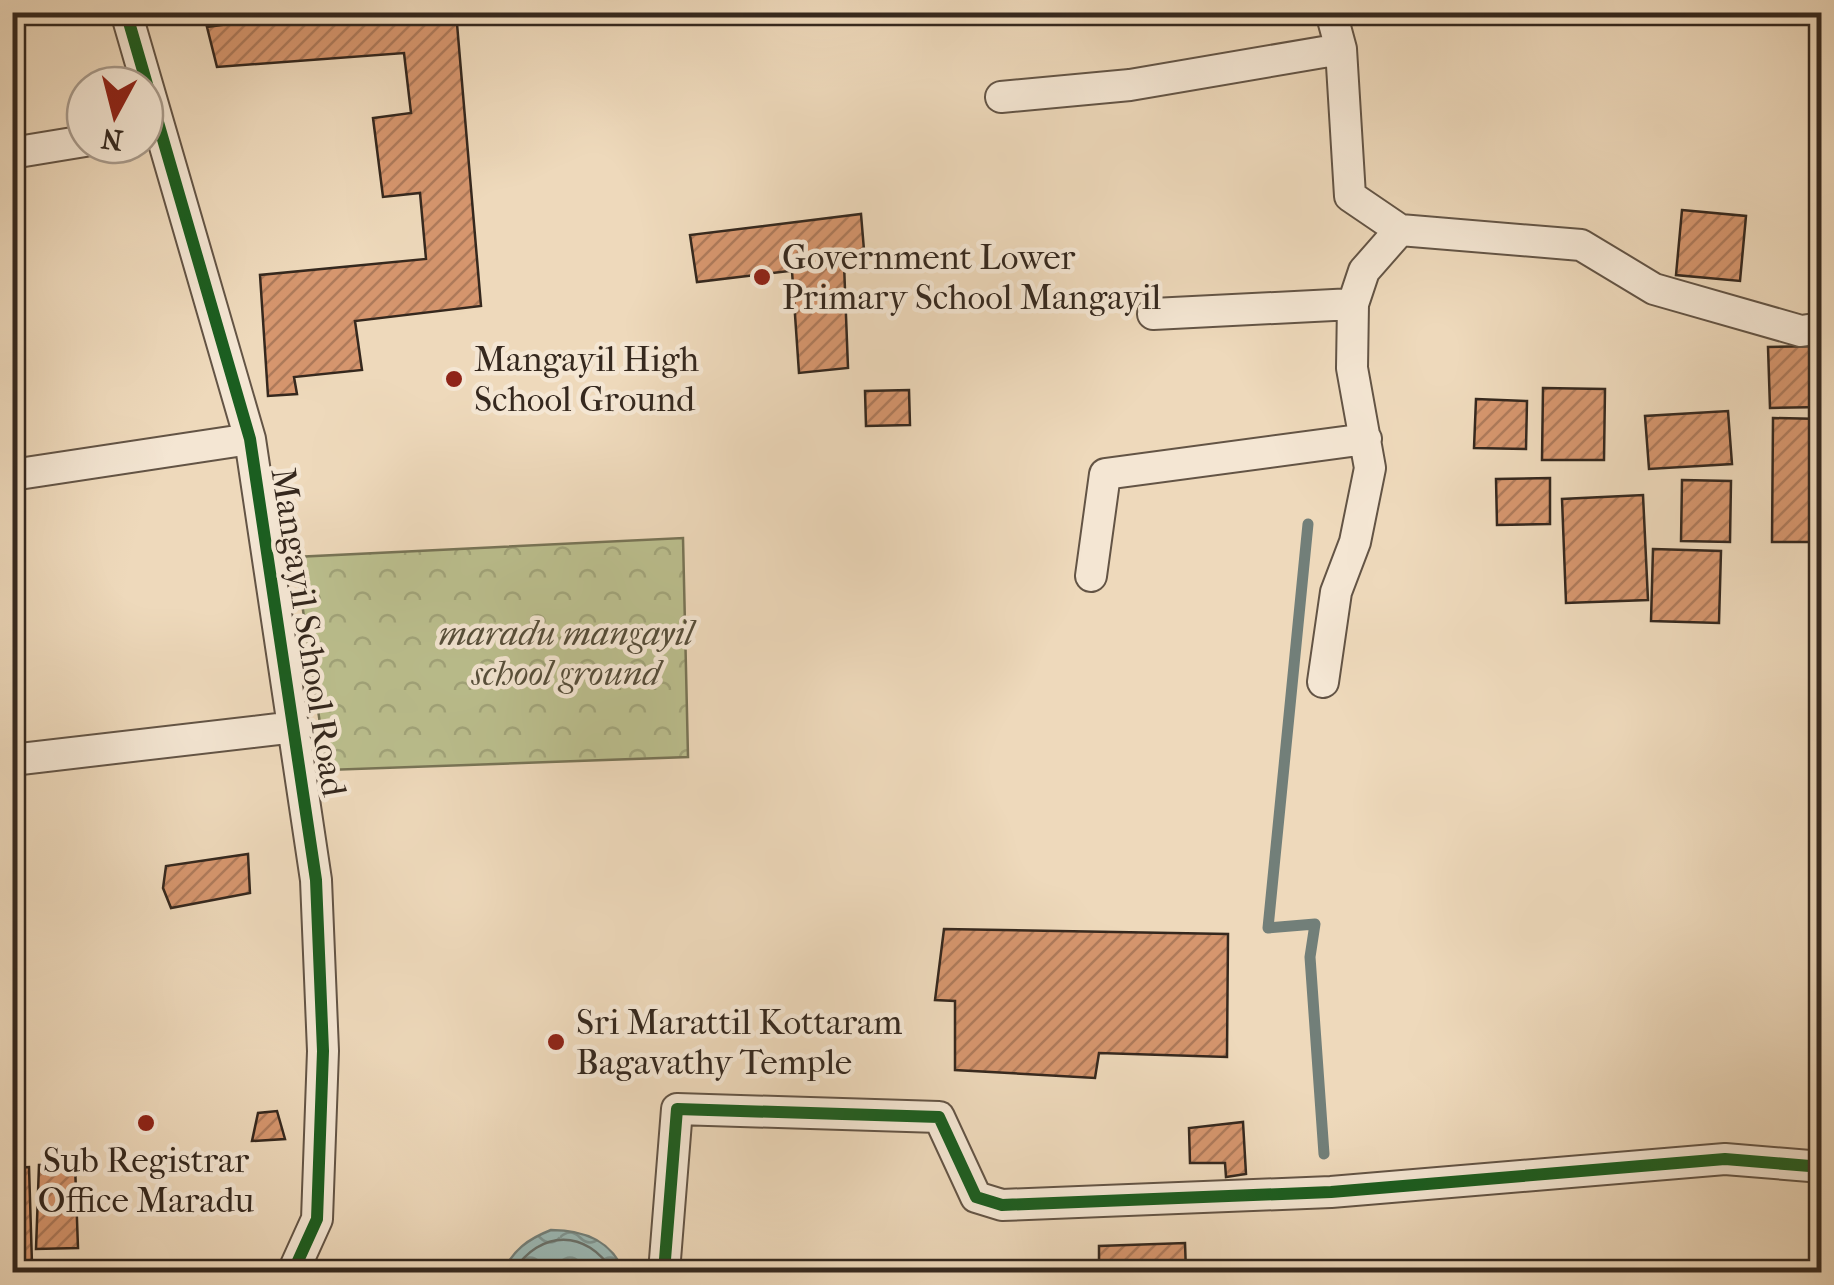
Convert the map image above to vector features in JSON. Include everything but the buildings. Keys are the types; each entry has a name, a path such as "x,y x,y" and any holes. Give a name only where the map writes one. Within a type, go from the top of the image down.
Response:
{"street":[{"name":"Mangayil School Road","path":"126,12 138,65"},
{"path":"1332,12 1342,48 1350,196 1400,230 1581,245 1654,290 1801,331 1822,328"},
{"path":"1001,97 1130,85 1342,48"},
{"path":"12,153 65,144"},
{"name":"Mangayil School Road","path":"163,165 250,438 316,880 323,1051 317,1219 293,1272"},
{"path":"1323,682 1336,592 1355,542 1370,468 1352,368 1352,304 1364,271 1400,230"},
{"path":"1153,314 1352,304"},
{"path":"12,475 250,438"},
{"path":"1091,576 1105,474 1366,439"},
{"path":"12,760 295,726"},
{"path":"664,1272 678,1109 938,1117 976,1197 1002,1205 1331,1192 1725,1159 1822,1167"}],"green space":[{"name":"maradu mangayil school ground","path":"683,538 688,757 327,770 295,557"}],"water":[{"path":"551,1230 595,1239 612,1252 624,1272 503,1272 522,1246"}],"waterway":[{"path":"1308,524 1268,928 1315,924 1310,957 1324,1154"}],"cycle path":[{"path":"126,12 250,439 316,880 323,1051 317,1219 293,1272"},
{"path":"664,1272 677,1109 939,1117 976,1197 1002,1205 1331,1192 1725,1159 1822,1167"}],"place":[{"name":"Government Lower Primary School Mangayil","path":"762,277"},
{"name":"Mangayil High School Ground","path":"454,379"},
{"name":"Sri Marattil Kottaram Bagavathy Temple","path":"556,1042"},
{"name":"Sub Registrar Office Maradu","path":"146,1123"}]}
